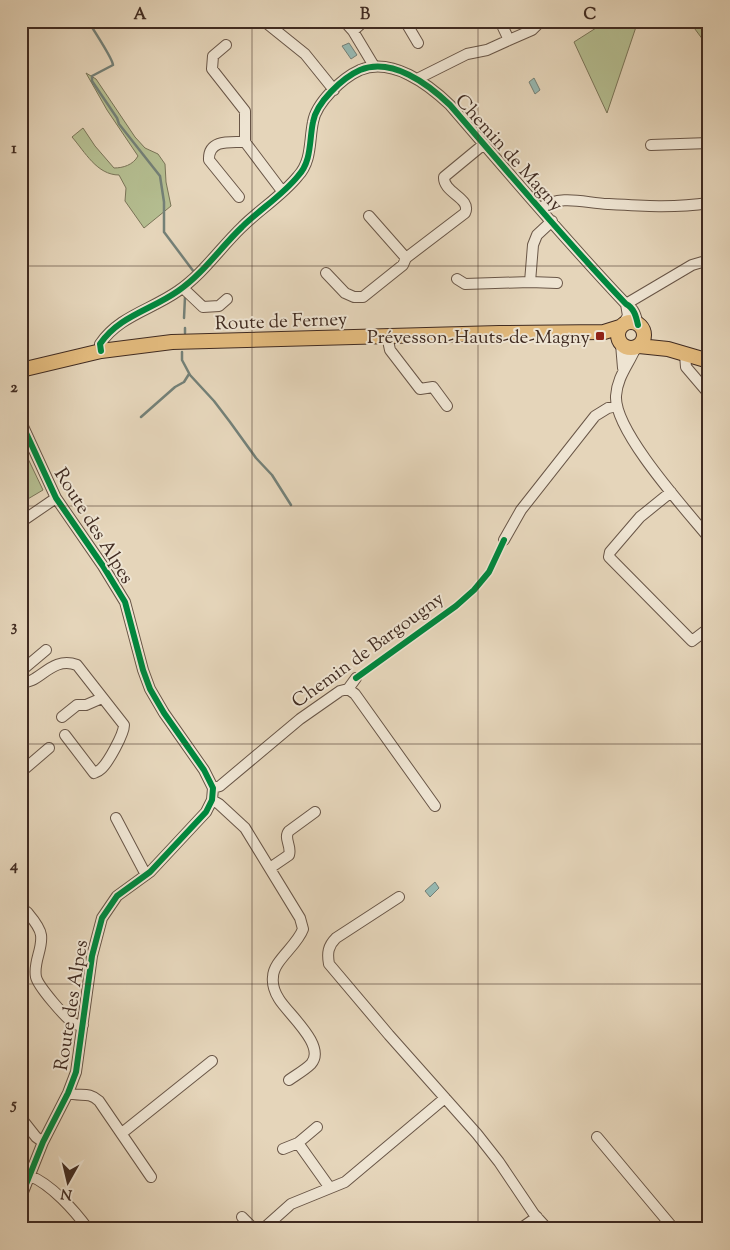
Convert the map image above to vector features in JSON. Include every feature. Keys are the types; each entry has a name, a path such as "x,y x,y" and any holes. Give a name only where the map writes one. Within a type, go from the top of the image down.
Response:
{"main road":[{"path":"639,338 626,348 621,333 631,322 639,338 685,355 709,361"},
{"name":"Route de Ferney","path":"21,370 101,351 172,342 387,336 621,333"}],"street":[{"path":"264,21 305,54 334,90"},
{"path":"101,351 100,344 107,333 121,322 183,288 201,272 242,226 292,183 304,168 310,152 314,117 322,103 348,77 374,66 353,30 344,21"},
{"path":"353,30 364,21"},
{"path":"405,21 418,43"},
{"path":"500,21 509,40"},
{"path":"417,79 467,54 487,50 532,30 541,21"},
{"path":"226,45 213,56 212,68 245,111 245,142 282,191"},
{"name":"Chemin de Magny","path":"374,66 388,67 417,79 443,99 579,254 634,311 639,338"},
{"path":"239,198 210,160 209,154 215,146 224,141 245,142"},
{"path":"651,146 709,143"},
{"path":"326,272 345,292 363,297 403,265 406,258 465,213 467,210 466,205 460,197 452,193 446,186 444,177 484,144"},
{"path":"540,208 553,201 561,200 674,207 709,203"},
{"path":"369,216 406,258"},
{"path":"530,282 533,246 537,235 552,221"},
{"path":"624,368 621,333 628,316 626,304 692,265 709,260"},
{"path":"457,279 465,284 557,283"},
{"path":"183,288 203,308 219,306 227,299"},
{"path":"387,336 390,350 420,389 433,387 447,406"},
{"path":"639,338 624,368 616,394 617,406 624,423 640,451 709,538"},
{"path":"685,355 686,367 709,394"},
{"path":"504,540 521,510 595,416 608,408 617,406"},
{"name":"Route des Alpes","path":"21,422 56,498 98,558 125,602 150,689 164,713 204,770 213,788 212,800 206,812 146,875 117,896 102,918 92,956 76,1072 68,1093 43,1142 21,1197"},
{"path":"671,492 633,524 610,552 609,557 692,641 709,628"},
{"path":"21,522 56,498"},
{"path":"21,592 23,600 21,606"},
{"path":"21,671 46,650"},
{"path":"21,681 30,682 54,666 69,662 77,665 124,725 124,730 101,769 94,773 65,735"},
{"name":"Chemin de Bargougny","path":"213,788 220,786 300,719 340,690 348,689 356,678"},
{"path":"348,689 355,694 435,806"},
{"path":"62,717 77,705 86,705 102,698"},
{"path":"21,772 49,748"},
{"path":"212,800 220,804 245,828 300,918 303,929 294,946 275,967 272,975 273,985 278,998 313,1043 315,1052 312,1063 289,1080"},
{"path":"270,868 289,855 290,845 286,840 286,834 315,812"},
{"path":"116,818 146,875"},
{"path":"400,897 336,938 330,944 327,952 329,964 483,1141 537,1217 552,1229"},
{"path":"21,912 28,912 41,933 36,969 36,977 40,986 76,1025 82,1025"},
{"path":"122,1133 212,1061"},
{"path":"68,1093 90,1094 99,1101 151,1177"},
{"path":"264,1229 292,1204 345,1182 445,1098"},
{"path":"21,1118 36,1137 43,1142"},
{"path":"283,1149 298,1144 317,1127"},
{"path":"597,1137 674,1229"},
{"path":"298,1144 330,1188"},
{"path":"30,1176 54,1191 88,1229"},
{"path":"242,1217 254,1229"},
{"path":"520,1229 537,1217"}],"green space":[{"path":"607,21 638,21 607,113 574,42"},
{"path":"689,21 703,21 709,29 709,48"},
{"path":"86,73 96,79 135,137 145,148 158,154 165,164 166,182 171,206 144,228 125,201 126,188 119,175 111,174 98,167 72,137 83,128 95,146 114,168 128,165 138,156 107,110"},
{"path":"21,444 43,490 21,503"}],"water":[{"path":"349,43 357,55 351,59 342,46"},
{"path":"534,78 540,90 535,94 529,82"},
{"path":"435,882 439,888 430,897 425,891"}],"waterway":[{"path":"88,21 113,65 92,76 92,81 119,124 160,176 164,202 164,232 194,272"},
{"path":"184,318 185,297"},
{"path":"185,328 185,333"},
{"path":"182,352 182,360 190,375 214,401 256,458 272,475 291,505"},
{"path":"141,417 175,387 184,382 189,374"}],"cycle path":[{"path":"101,351 100,344 108,334 126,320 168,298 187,284 242,227 292,183 306,164 313,122 324,99 345,79 360,70 372,67 384,67 409,75 431,89 450,105 559,231 633,310 638,325"},
{"path":"21,422 56,498 103,566 125,602 150,689 164,713 204,770 213,788 212,800 206,812 150,872 117,896 102,918 92,956 76,1072 68,1093 43,1142 21,1197"},
{"path":"356,678 456,606 474,590 489,572 504,540"}],"place":[{"name":"Prévesson-Hauts-de-Magny","path":"600,336"}]}
